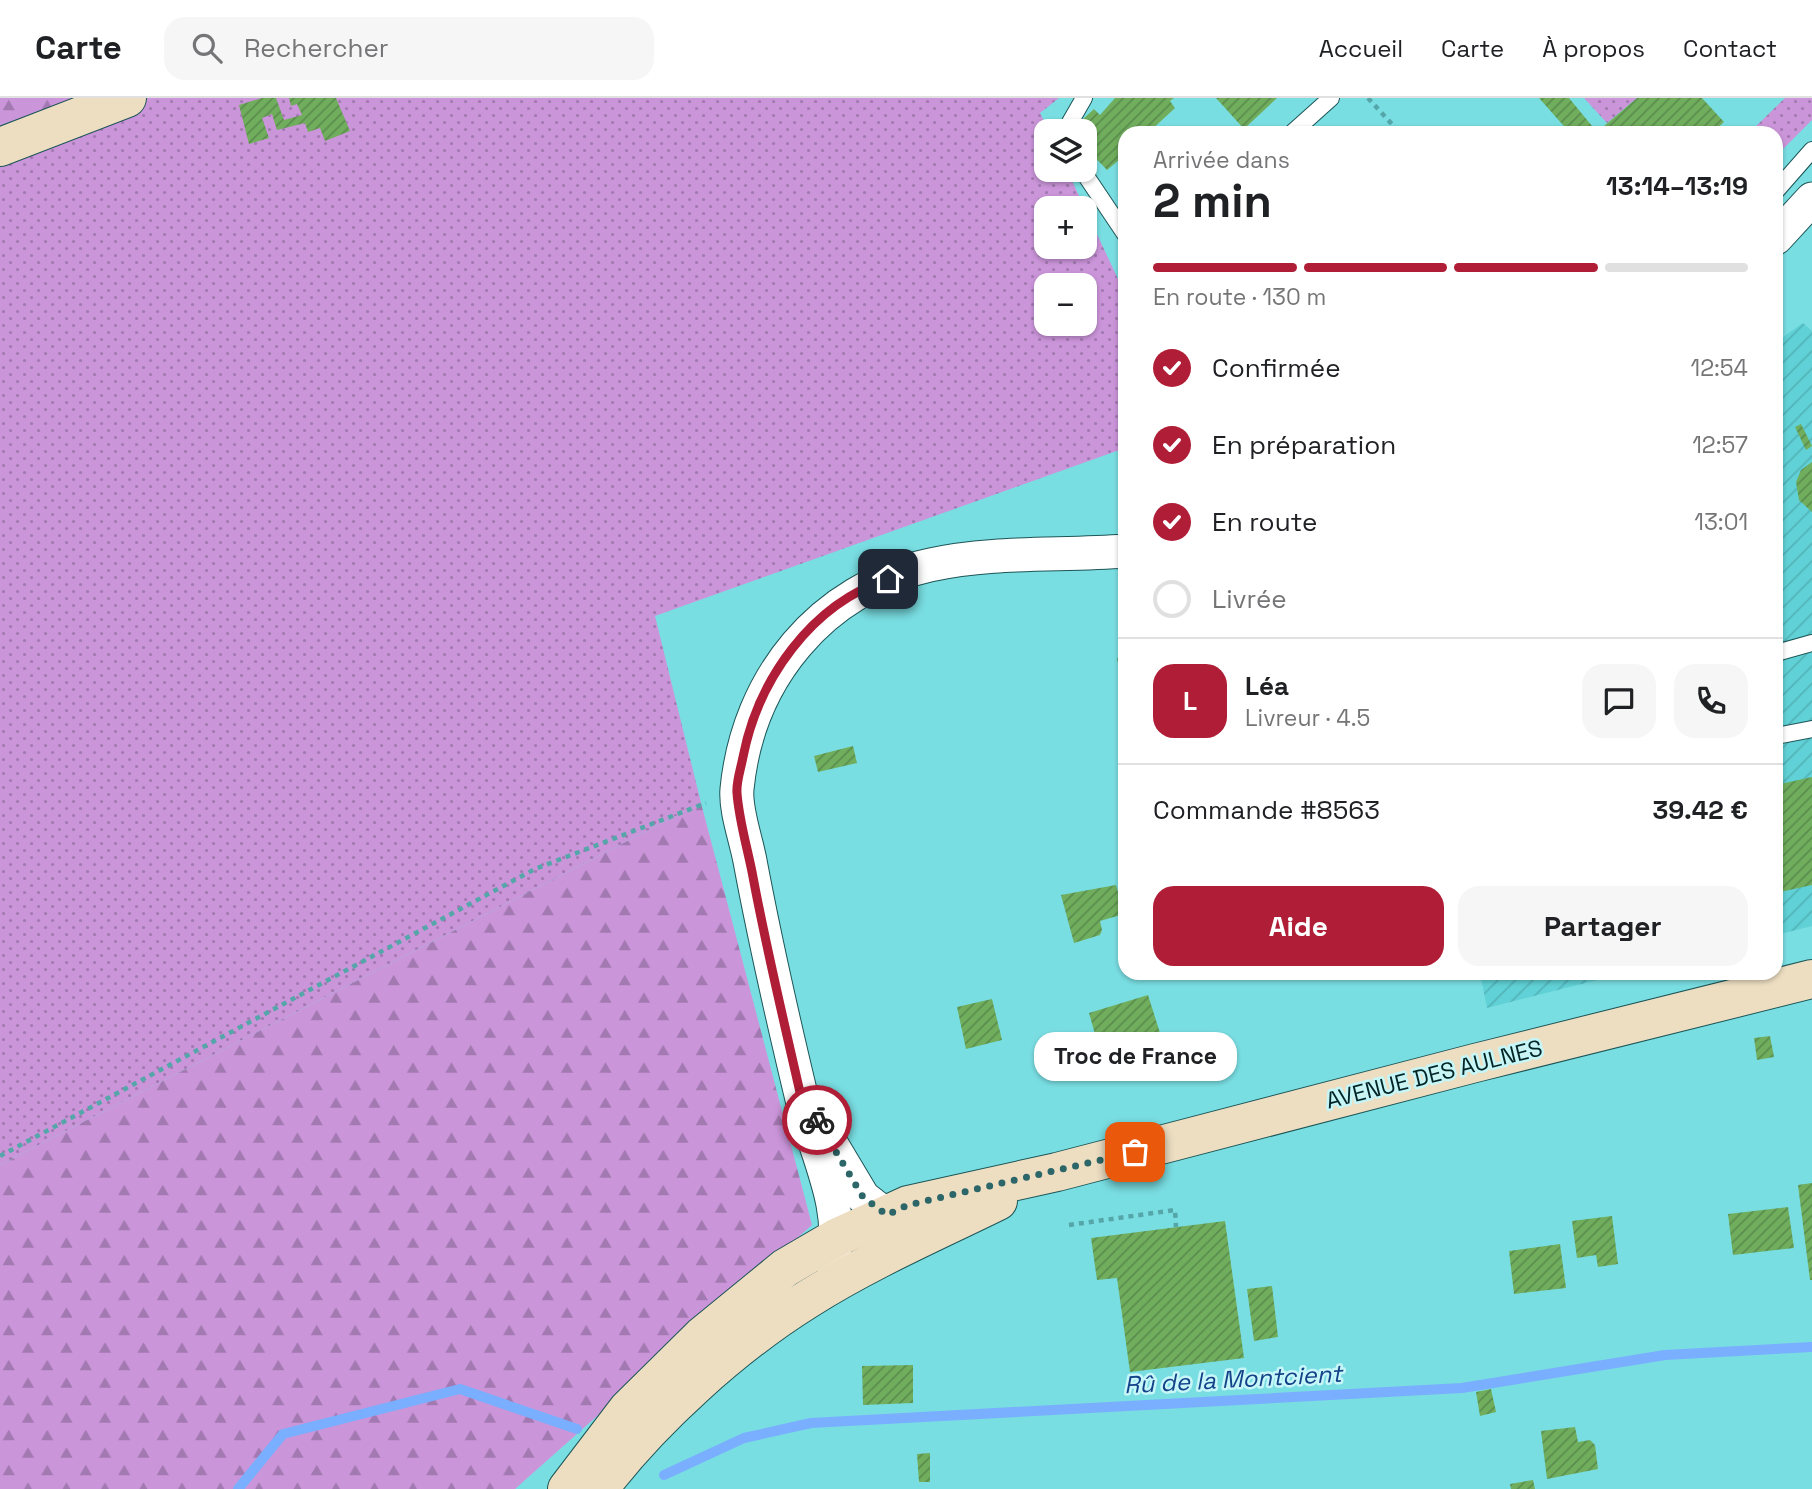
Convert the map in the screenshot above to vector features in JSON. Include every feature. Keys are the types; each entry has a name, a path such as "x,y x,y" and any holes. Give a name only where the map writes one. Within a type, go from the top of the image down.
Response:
{"main road":[{"path":"0,146 127,98"},
{"name":"AVENUE DES AULNES","path":"1057,1172 1812,979"},
{"path":"567,1489 628,1409 702,1336 785,1268 838,1237 908,1205 1057,1172"},
{"path":"599,1489 646,1435 724,1361 822,1291 1057,1172"}],"street":[{"path":"1783,230 1812,198"},
{"path":"822,1291 838,1237 835,1210 802,1101 762,927 736,791 746,740 773,675 795,643 831,610 867,586 929,565 1118,549"},
{"path":"802,1101 828,1135 863,1197 887,1215"}],"lane":[{"path":"1072,119 1084,98"},
{"path":"1300,126 1331,98"},
{"path":"1783,183 1812,150"},
{"path":"1090,182 1118,224"},
{"path":"1783,651 1812,643"},
{"path":"1783,735 1812,729"}],"path":[{"path":"1368,98 1394,126"},
{"path":"0,1156 534,869 736,791"},
{"path":"1069,1225 1175,1210 1177,1227"}],"shaded area":[{"path":"1803,323 1812,331 1812,926 1783,933 1783,337"},
{"path":"1481,980 1597,980 1487,1008"}],"green space":[{"path":"0,98 104,98 0,124"},
{"path":"104,98 1059,98 1040,113 1043,119 1034,119 1034,182 1073,182 1079,196 1034,196 1034,259 1097,259 1097,234 1118,279 1118,451 655,616 701,803 0,1165 0,124"},
{"path":"1584,98 1637,98 1607,123"},
{"path":"1785,98 1812,98 1812,120 1783,149 1783,126 1756,126"},
{"path":"701,803 812,1225 515,1489 0,1489 0,1165"}],"building":[{"path":"262,98 276,98 284,120 302,115 297,104 291,106 289,98 336,98 350,131 325,141 320,128 308,132 305,123 277,130 272,114 262,118 269,138 249,144 239,105"},
{"path":"1115,98 1174,98 1170,101 1175,108 1156,126 1118,126 1118,161 1107,170 1097,160 1097,119 1083,119 1094,109 1100,115"},
{"path":"1216,98 1277,98 1247,126 1241,126"},
{"path":"1539,98 1569,98 1592,126 1564,126"},
{"path":"1637,98 1702,98 1724,122 1720,126 1604,126"},
{"path":"1801,424 1812,446 1806,450 1795,427"},
{"path":"1812,462 1812,512 1799,500 1796,482 1801,470"},
{"path":"853,746 857,763 818,772 814,756"},
{"path":"1812,777 1812,885 1783,891 1783,783"},
{"path":"1116,885 1118,916 1100,921 1100,935 1074,943 1061,895"},
{"path":"1148,995 1160,1033 1100,1052 1089,1013"},
{"path":"992,999 1002,1040 966,1049 957,1007"},
{"path":"1770,1036 1774,1057 1757,1060 1754,1038"},
{"path":"1812,1183 1812,1280 1810,1280 1798,1185"},
{"path":"1788,1207 1794,1248 1733,1255 1728,1214"},
{"path":"1612,1216 1618,1264 1598,1267 1596,1255 1577,1258 1572,1221"},
{"path":"1225,1221 1244,1358 1130,1372 1117,1278 1097,1280 1091,1238"},
{"path":"1560,1244 1566,1288 1514,1294 1509,1251"},
{"path":"1272,1286 1278,1337 1254,1341 1247,1289"},
{"path":"913,1365 913,1403 863,1405 862,1366"},
{"path":"1491,1389 1496,1412 1480,1416 1476,1392"},
{"path":"1575,1427 1578,1442 1590,1440 1595,1445 1598,1469 1547,1479 1541,1431"},
{"path":"930,1453 930,1482 919,1482 917,1454"},
{"path":"1533,1480 1535,1489 1511,1489 1510,1484"}],"waterway":[{"name":"Rû de la Montcient","path":"664,1475 744,1438 811,1423 1462,1388 1665,1355 1812,1347"},
{"name":"Rû de la Montcient","path":"238,1489 283,1434 460,1389 577,1429"}],"way so far":[{"path":"817,1120 863,1197 887,1215 908,1205 1135,1152"}],"place":[{"name":"Troc de France","path":"1135,1152"}],"route":[{"path":"817,1120 802,1101 762,927 736,791 746,740 773,675 795,643 831,610 867,586 888,579"}]}
